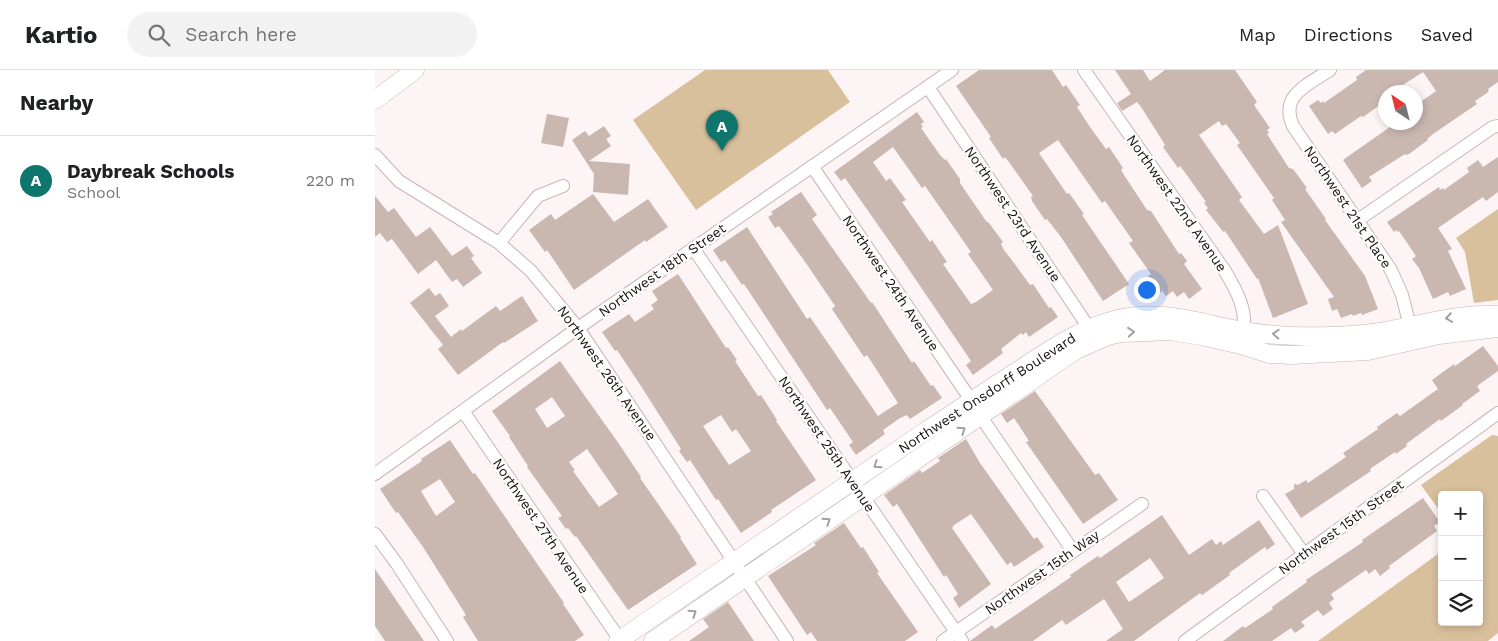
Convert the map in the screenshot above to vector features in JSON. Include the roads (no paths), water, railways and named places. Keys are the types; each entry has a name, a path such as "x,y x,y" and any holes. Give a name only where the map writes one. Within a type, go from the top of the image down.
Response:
{"street":[{"path":"375,100 415,70"},
{"name":"Northwest 18th Street","path":"375,474 578,328 952,70"},
{"name":"Northwest 22nd Avenue","path":"1085,70 1225,271 1239,296 1244,316 1243,338"},
{"name":"Northwest 21st Place","path":"1330,70 1296,94 1289,103 1288,112 1293,126 1386,261 1397,280 1412,333"},
{"name":"Northwest 23rd Avenue","path":"928,87 1094,335"},
{"path":"1358,220 1493,127 1498,126"},
{"name":"Northwest 26th Avenue","path":"375,155 399,181 499,243 531,271 554,297 578,328 787,641"},
{"name":"Northwest 24th Avenue","path":"812,166 971,400"},
{"path":"499,243 538,196 563,186"},
{"name":"Northwest 25th Avenue","path":"693,248 959,637"},
{"name":"Northwest Onsdorff Boulevard","path":"619,641 971,400 1061,342 1094,335 1171,331 1201,336 1243,338 1269,354 1292,355 1368,351 1455,316 1498,314"},
{"name":"Northwest Onsdorff Boulevard","path":"1412,333 1439,335 1498,328"},
{"name":"Northwest Onsdorff Boulevard","path":"653,641 981,417 1077,350 1094,335"},
{"name":"Northwest 27th Avenue","path":"463,411 619,641"},
{"name":"Northwest 15th Street","path":"1185,641 1498,413"},
{"path":"981,417 1073,551"},
{"path":"1263,496 1304,554"},
{"name":"Northwest 15th Way","path":"943,641 959,637 1073,551 1142,504"},
{"path":"375,534 397,564 447,641"}],"place":[{"name":"Daybreak Schools","path":"722,151"}]}
